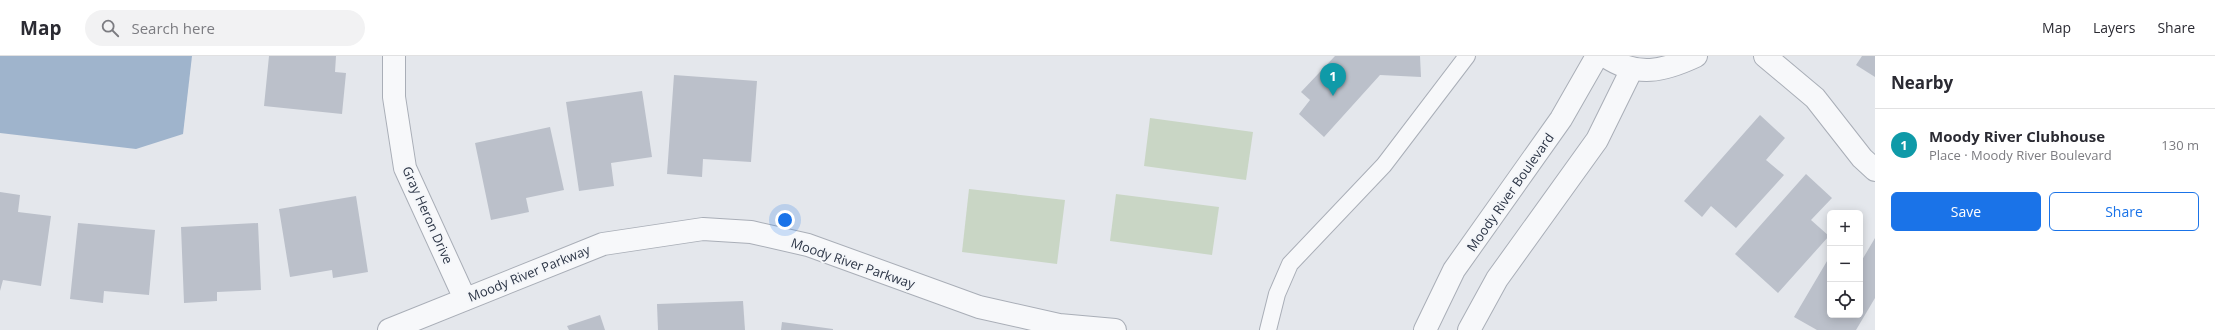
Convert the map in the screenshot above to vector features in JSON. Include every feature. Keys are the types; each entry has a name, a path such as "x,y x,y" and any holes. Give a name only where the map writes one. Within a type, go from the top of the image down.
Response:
{"street":[{"name":"Gray Heron Drive","path":"394,56 394,97 405,168 465,299"},
{"name":"Moody River Boulevard","path":"1425,330 1454,270 1561,119 1597,56"},
{"path":"1605,56 1632,69 1644,70 1671,68 1696,56"},
{"path":"1765,56 1816,98 1862,158 1875,170"},
{"path":"1469,330 1497,279 1598,140 1632,69"},
{"name":"Moody River Parkway","path":"389,330 603,244 703,229 751,232 808,245 979,307 1059,325 1115,330"}],"lane":[{"path":"1268,330 1277,294 1290,264 1384,164 1467,56"}],"green space":[{"path":"1150,118 1253,132 1246,180 1144,166"},
{"path":"969,189 1065,200 1057,264 962,252"},
{"path":"1116,194 1219,207 1212,255 1110,241"}],"water":[{"path":"0,56 192,56 183,134 136,149 0,133"}],"building":[{"path":"269,56 336,56 335,72 346,73 342,114 264,106"},
{"path":"1335,56 1420,56 1421,77 1380,75 1324,137 1299,114 1310,100 1301,92"},
{"path":"1862,56 1875,56 1875,77 1856,65"},
{"path":"674,75 757,81 751,162 703,159 702,177 667,174"},
{"path":"642,91 652,157 611,163 614,186 579,191 566,102"},
{"path":"1760,115 1785,138 1766,160 1784,175 1736,228 1711,206 1702,217 1684,201"},
{"path":"550,127 564,190 526,198 529,212 491,220 475,143"},
{"path":"1806,174 1832,198 1811,220 1827,234 1827,238 1778,293 1735,254"},
{"path":"0,192 20,195 18,212 51,216 41,286 3,280 0,291"},
{"path":"356,196 368,272 333,278 332,270 290,277 279,209"},
{"path":"78,223 155,230 149,295 104,291 103,303 70,299"},
{"path":"258,223 261,290 217,292 217,301 184,303 181,227"},
{"path":"1875,238 1875,298 1856,330 1817,330 1794,317 1827,261 1827,318 1863,318 1863,258"},
{"path":"743,301 745,330 658,330 657,304"},
{"path":"600,315 605,330 569,330 567,326"},
{"path":"782,322 833,329 833,330 781,330"}],"place":[{"name":"Moody River Clubhouse","path":"1333,96"}]}
